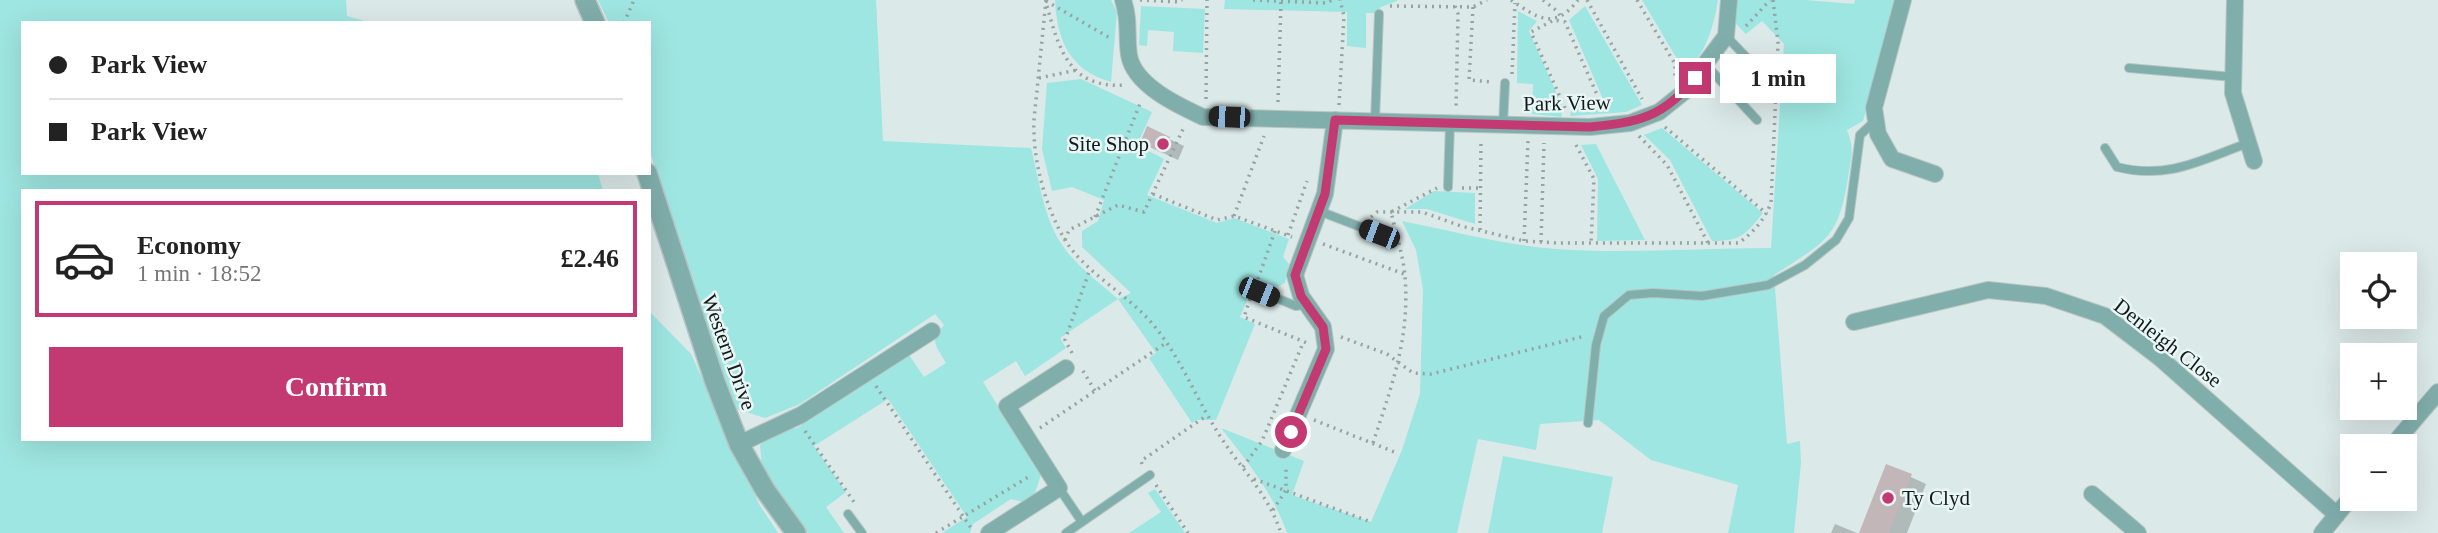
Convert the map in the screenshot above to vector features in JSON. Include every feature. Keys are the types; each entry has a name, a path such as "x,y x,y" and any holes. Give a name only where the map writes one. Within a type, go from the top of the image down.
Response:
{"street":[{"path":"584,0 595,21"},
{"name":"Park View","path":"1123,0 1128,16 1129,49 1134,71 1168,101 1198,114 1590,127 1630,123 1660,112 1676,99 1706,65 1726,36 1729,0"},
{"path":"1903,0 1874,108 1875,120 1878,134 1892,159 1935,174"},
{"path":"2235,0 2233,93 2254,161"},
{"path":"1283,450 1326,349 1323,327 1301,296 1295,275 1325,194 1335,120"},
{"name":"Western Drive","path":"648,175 710,370 739,444 765,489 796,533"},
{"name":"Denleigh Close","path":"1854,322 1988,290 2046,296 2105,316 2160,358 2337,514"},
{"path":"739,444 796,418 932,331"},
{"path":"989,533 1059,488 1007,406 1071,364"},
{"path":"2402,434 2438,391"},
{"path":"2092,494 2138,533"},
{"path":"2322,533 2340,510"}],"lane":[{"path":"1376,121 1379,14"},
{"path":"1726,36 1773,82"},
{"path":"1706,65 1757,120"},
{"path":"2129,68 2233,77"},
{"path":"1503,125 1505,83"},
{"path":"1588,423 1596,345 1604,316 1629,295 1653,293 1702,296 1768,285 1805,265 1836,240 1849,218 1860,135 1875,120"},
{"path":"1448,187 1450,124"},
{"path":"2105,148 2117,167 2135,172 2160,173 2248,143"},
{"path":"1319,211 1379,234"},
{"path":"1259,292 1296,306 1306,304"},
{"path":"1066,533 1150,475"},
{"path":"1059,488 1082,522"},
{"path":"848,514 862,533"}],"path":[{"path":"625,21 634,0"},
{"path":"1046,0 1129,49"},
{"path":"1046,0 1057,41 1069,65 1085,77 1111,86 1148,83 1095,217"},
{"path":"1046,0 1034,132 1047,200 1065,240 1090,269 1127,298 1150,321 1177,357 1207,415 1273,510 1281,533"},
{"path":"1132,0 1182,0"},
{"path":"1065,240 1069,230 1118,205 1144,212 1198,114 1208,0"},
{"path":"1253,0 1327,3 1332,0"},
{"path":"1335,120 1340,103 1344,16 1340,0"},
{"path":"1400,0 1402,6"},
{"path":"1444,0 1446,6"},
{"path":"1387,6 1473,7 1487,0"},
{"path":"1543,0 1558,11 1561,17"},
{"path":"1578,0 1569,12 1531,32 1566,112 1567,126 1594,179 1591,243"},
{"path":"1637,0 1675,64 1676,99"},
{"path":"1726,36 1739,32 1771,0"},
{"path":"1771,0 1779,42 1777,69"},
{"path":"1473,7 1469,80 1512,83 1513,1"},
{"path":"1513,1 1537,17 1565,22 1598,97 1590,127"},
{"path":"1450,124 1456,110 1458,14 1455,6"},
{"path":"1038,78 1077,70"},
{"path":"1358,227 1377,212 1422,212 1524,241 1739,243 1754,231 1767,214 1771,203 1773,82"},
{"path":"1630,123 1639,137 1667,165 1708,244"},
{"path":"1480,230 1482,124"},
{"path":"1524,241 1536,126"},
{"path":"1536,126 1541,242"},
{"path":"1288,235 1311,170"},
{"path":"1391,212 1433,189 1480,188"},
{"path":"1153,194 1216,220 1234,216 1405,274"},
{"path":"1373,443 1400,363 1405,322 1405,274 1391,212"},
{"path":"1071,364 1065,340 1090,269"},
{"path":"1323,327 1387,354 1413,373 1431,374 1599,332"},
{"path":"1027,437 1166,342"},
{"path":"1243,467 1262,441 1303,342"},
{"path":"1083,370 1095,391"},
{"path":"867,373 973,533"},
{"path":"1298,414 1397,453"},
{"path":"1188,533 1140,461 1207,415"},
{"path":"796,418 854,503 848,514"},
{"path":"1273,510 1286,490 1283,450"},
{"path":"936,533 1045,467"},
{"path":"1252,478 1371,522"}],"shaded area":[{"path":"0,0 346,0 347,16 365,21 21,21 21,175 599,175 602,189 21,189 21,441 651,441 651,313 691,354 759,504 778,533 0,533"},
{"path":"598,0 876,0 883,141 1031,148 1044,205 1057,237 1077,263 1118,299 1060,338 1066,348 1025,376 1016,361 983,382 1041,475 1034,495 1023,502 1011,499 973,524 970,533 942,533 967,517 888,399 814,446 846,492 826,507 844,533 808,533 789,511 762,466 760,445 775,431 797,428 909,355 924,377 946,363 934,338 944,325 935,314 800,404 765,418 737,409 704,330 651,155 651,21 608,21"},
{"path":"1055,0 1111,0 1117,12 1111,82 1085,70 1068,52 1059,28"},
{"path":"1225,0 1397,1 1381,7 1377,13 1366,13 1366,48 1347,46 1347,12 1224,9"},
{"path":"1642,0 1718,0 1713,25 1705,44 1680,83 1680,64"},
{"path":"1737,0 1805,0 1854,4 1855,0 1897,0 1863,121 1847,130 1852,154 1839,215 1826,238 1774,275 1787,444 1800,441 1801,463 1794,533 1728,533 1738,485 1651,460 1599,420 1540,424 1536,450 1478,439 1457,533 1287,533 1267,491 1221,428 1304,461 1292,495 1371,522 1402,450 1420,394 1423,290 1416,250 1402,221 1498,241 1556,249 1637,251 1771,248 1784,44 1762,21 1746,34 1735,23"},
{"path":"1141,6 1205,9 1203,53 1173,51 1174,32 1148,30 1147,46 1139,45"},
{"path":"1585,6 1642,105 1626,112 1570,116 1571,111 1603,99 1569,20"},
{"path":"1518,11 1537,21 1529,31 1563,108 1561,117 1532,114 1533,84 1517,83"},
{"path":"1081,79 1152,112 1137,145 1164,159 1147,195 1217,223 1234,218 1289,239 1283,257 1289,264 1285,283 1277,287 1256,279 1240,317 1255,324 1216,420 1197,420 1192,423 1149,358 1156,353 1118,299 1131,293 1082,247 1082,231 1098,221 1104,200 1072,187 1052,191 1042,149 1047,83"},
{"path":"1662,128 1763,213 1747,232 1730,240 1712,241 1670,160 1644,135"},
{"path":"1596,144 1645,240 1597,241 1598,179 1581,145"},
{"path":"1434,191 1475,193 1475,224 1427,209 1405,209"},
{"path":"1503,456 1613,477 1602,533 1488,533"},
{"path":"1155,489 1185,533 1129,533 1161,512 1148,493"}],"building":[{"path":"1147,126 1170,137 1163,153 1140,143"},
{"name":"Ty Clyd","path":"1886,464 1912,474 1889,533 1859,533"}],"place":[{"name":"Site Shop","path":"1163,144"},
{"name":"Ty Clyd","path":"1888,498"}],"route":[{"path":"1291,432 1326,349 1323,327 1301,296 1295,275 1325,194 1335,120 1590,127 1630,123 1660,112 1684,92 1695,78"}]}
